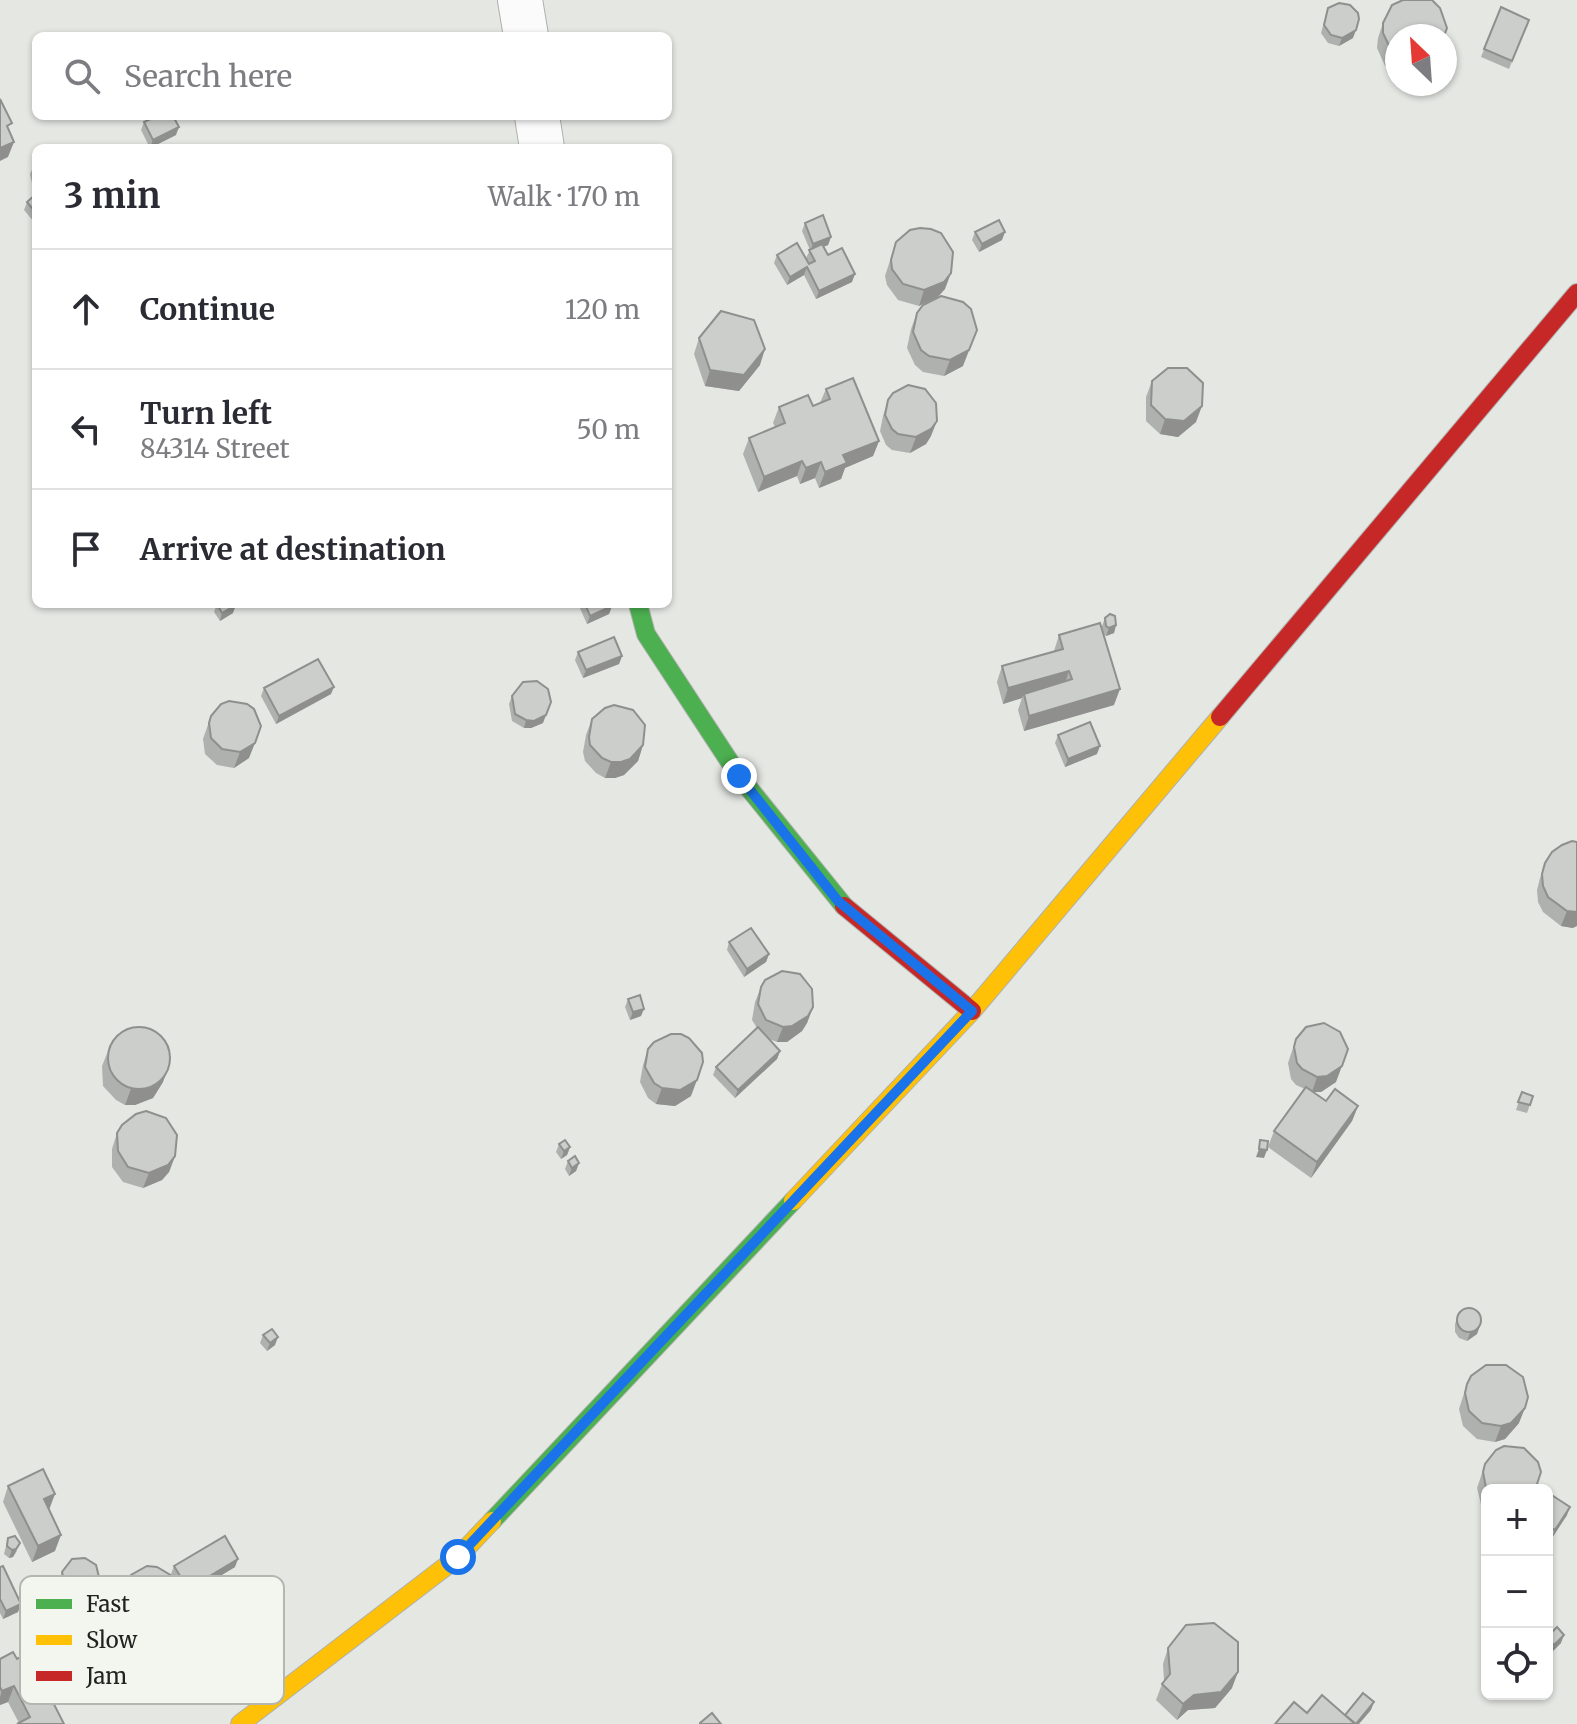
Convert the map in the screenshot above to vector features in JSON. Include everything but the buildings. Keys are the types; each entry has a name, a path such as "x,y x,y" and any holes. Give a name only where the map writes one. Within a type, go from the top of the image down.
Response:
{"street":[{"path":"520,0 525,32"},
{"path":"538,120 541,144"},
{"path":"284,1690 458,1557 972,1011 1577,293"},
{"path":"639,608 646,634 739,776 838,901 972,1011"},
{"path":"240,1724 266,1704"}],"traffic: fast":[{"path":"639,608 646,634 739,776 844,906"},
{"path":"492,1521 793,1201"}],"traffic: slow":[{"path":"793,1201 972,1011 1220,717"},
{"path":"284,1690 458,1557 492,1521"},
{"path":"240,1724 266,1704"}],"traffic: jam":[{"path":"1220,717 1577,293"},
{"path":"844,906 972,1011"}],"route":[{"path":"458,1557 972,1011 838,901 739,776"}]}
